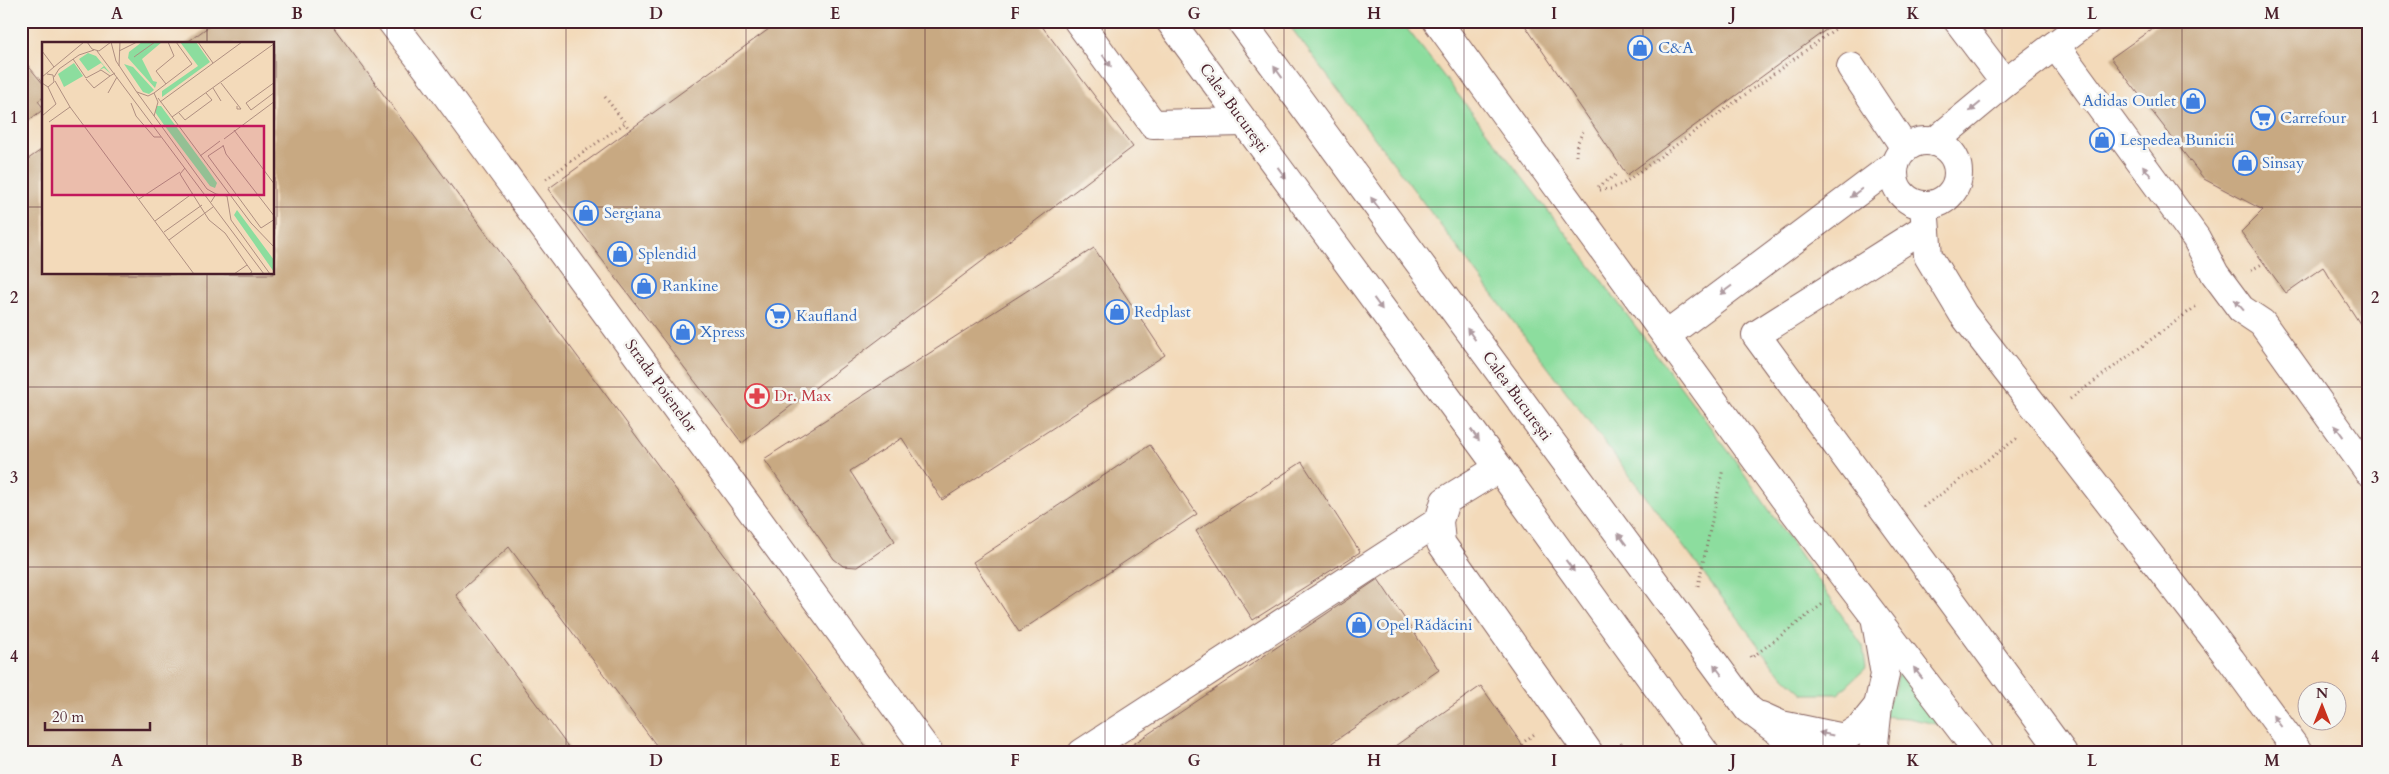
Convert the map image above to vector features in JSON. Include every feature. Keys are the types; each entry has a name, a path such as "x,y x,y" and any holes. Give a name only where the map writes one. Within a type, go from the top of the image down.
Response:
{"main road":[{"name":"Strada Poienelor","path":"390,21 438,83 929,753"},
{"path":"1078,21 1153,124 1244,122"},
{"name":"Calea București","path":"1170,21 1499,468 1705,753"},
{"name":"Calea București","path":"1241,21 1748,709 1803,750 1811,753"},
{"path":"1437,21 1784,498 1979,753"},
{"path":"1958,21 2005,83"},
{"path":"1934,142 2005,83 2087,21"},
{"path":"2055,45 2196,238 2215,274 2241,309 2262,323 2368,471"},
{"path":"1850,68 1900,156 1894,173 1898,191 1924,217 1928,256 1963,314 2253,690 2299,753"},
{"path":"1666,335 1919,142 1934,142 1951,152 1958,172 1957,183 1952,193 1924,217 1756,335 2063,753"},
{"path":"1499,468 1444,501 1439,521 1441,543 1589,753"},
{"path":"1082,753 1439,521"},
{"path":"1873,753 1878,706 1885,675 1875,618"},
{"path":"1748,709 1781,726 1844,738 1861,727 1878,706"},
{"path":"1948,712 1958,738 1958,753"}],"path":[{"path":"1617,174 1593,190 1611,189 1624,183 1846,21"},
{"path":"606,97 630,130"},
{"path":"541,183 625,123"},
{"path":"1576,158 1577,144 1584,129"},
{"path":"1694,582 1698,587 1723,468"},
{"path":"1745,650 1751,658 1827,601"}],"green space":[{"path":"1286,21 1401,21 1587,261 1732,456 1863,646 1866,668 1838,694 1804,694 1776,669"},
{"path":"1899,665 1940,725 1908,718 1880,716 1896,688"}],"building":[{"path":"216,21 329,21 871,753 662,753 509,547 456,595 569,748 562,753 21,753 21,164 42,149 42,275 275,275 275,42 188,42"},
{"name":"Kaufland","path":"780,21 1038,21 1133,147 742,443 548,189"},
{"path":"1522,21 1838,21 1627,175"},
{"name":"Carrefour","path":"2163,21 2368,21 2368,336 2323,267 2286,293 2241,232 2263,210 2204,179 2111,58"},
{"path":"21,57 42,83 42,98 38,101 42,106 42,110 21,126"},
{"path":"1094,248 1165,355 942,500 902,438 850,471 895,541 857,567 843,566 834,559 764,459"},
{"path":"1150,445 1197,514 1019,632 973,562"},
{"path":"1302,462 1360,552 1253,620 1196,531"},
{"name":"Opel Rădăcini","path":"1378,579 1439,670 1317,753 1120,753"},
{"path":"1481,686 1528,753 1385,753"}],"place":[{"name":"C&A","path":"1640,48"},
{"name":"Adidas Outlet","path":"2193,101"},
{"name":"Carrefour","path":"2263,118"},
{"name":"Lespedea Bunicii","path":"2102,140"},
{"name":"Sinsay","path":"2245,163"},
{"name":"Sergiana","path":"586,213"},
{"name":"Splendid","path":"620,254"},
{"name":"Rankine","path":"644,286"},
{"name":"Redplast","path":"1117,312"},
{"name":"Kaufland","path":"778,316"},
{"name":"Xpress","path":"683,332"},
{"name":"Dr. Max","path":"757,396"},
{"name":"Opel Rădăcini","path":"1359,625"}]}
